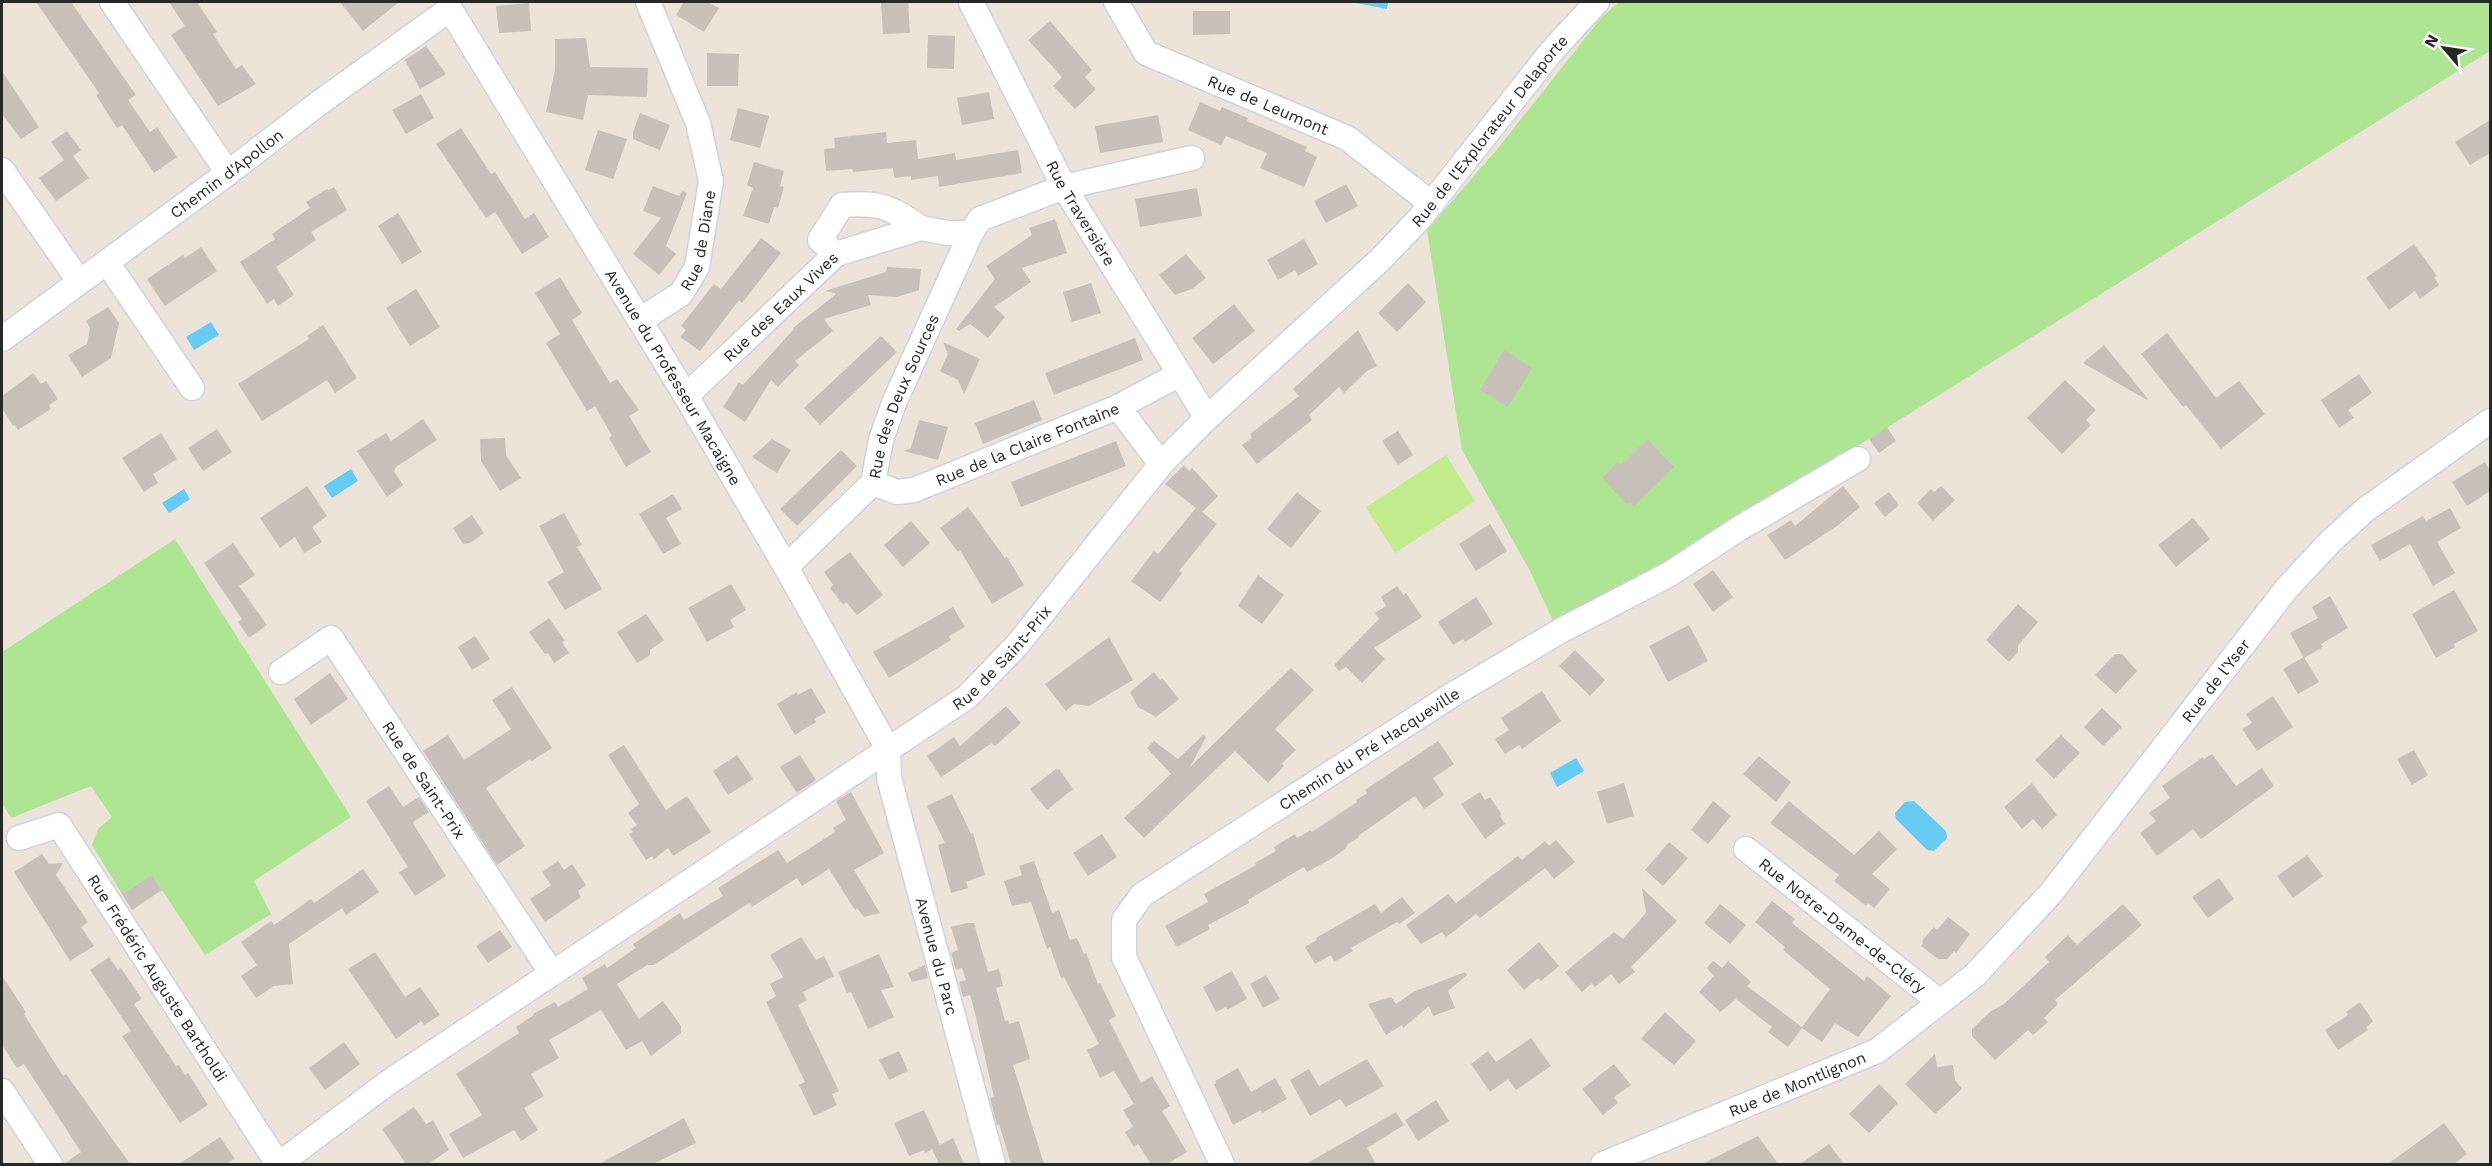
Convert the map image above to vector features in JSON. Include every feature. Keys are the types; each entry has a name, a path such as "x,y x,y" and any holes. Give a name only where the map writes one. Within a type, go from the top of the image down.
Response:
{"street":[{"path":"111,2 228,173"},
{"name":"Rue de Diane","path":"639,320 681,294 697,267 711,181 698,123 648,2"},
{"name":"Rue Traversière","path":"971,2 1064,187 1178,375 1207,418"},
{"name":"Rue de Leumont","path":"1116,2 1146,53 1347,138 1432,204"},
{"name":"Rue de l'Explorateur Delaporte","path":"1380,260 1432,204 1551,52 1598,2"},
{"name":"Chemin d'Apollon","path":"2,339 228,173 319,103 450,9"},
{"name":"Avenue du Professeur Macaigne","path":"450,9 686,396 786,567 888,750"},
{"path":"971,233 980,219 1064,187 1192,158"},
{"path":"2,170 79,281"},
{"path":"836,254 820,240 842,205 869,203 895,210 921,228"},
{"name":"Rue des Eaux Vives","path":"686,396 836,254 921,228 947,233 971,233"},
{"name":"Rue des Deux Sources","path":"786,567 873,483 881,440 894,403 971,233"},
{"name":"Rue de Saint-Prix","path":"278,1164 389,1082 551,972 966,697 1018,644 1161,464 1207,418 1380,260"},
{"path":"107,262 192,388"},
{"name":"Rue de la Claire Fontaine","path":"873,483 897,492 915,490 1118,407 1178,375"},
{"path":"1118,407 1161,464"},
{"name":"Rue de l'Yser","path":"1975,975 2051,893 2288,588 2330,542 2365,510 2488,428"},
{"name":"Chemin du Pré Hacqueville","path":"1222,1164 1124,957 1124,920 1142,895 1452,695 1562,630 1668,575 1740,528 1858,459"},
{"name":"Rue de Saint-Prix","path":"281,672 331,638 551,972"},
{"name":"Avenue du Parc","path":"888,750 888,778 993,1164"},
{"name":"Rue Frédéric Auguste Bartholdi","path":"19,838 59,825 278,1164"},
{"name":"Rue Notre-Dame-de-Cléry","path":"1746,849 1940,1002"},
{"name":"Rue de Montlignon","path":"1603,1164 1877,1052 1975,975"},
{"path":"2,1091 50,1164"}],"green space":[{"path":"1619,2 2490,2 2490,51 1739,520 1556,627 1529,569 1462,450 1427,230 1499,147 1601,18"},
{"path":"1446,455 1475,501 1395,553 1366,507"},
{"path":"175,539 351,817 254,881 271,914 205,955 152,875 122,894 92,845 98,829 112,817 91,786 11,818 2,803 2,652"}],"water":[{"path":"1351,2 1388,2 1387,9"},
{"path":"211,322 219,335 194,350 186,337"},
{"path":"351,469 358,481 332,498 324,486"},
{"path":"184,489 190,499 169,513 162,503"},
{"path":"1576,758 1584,771 1557,787 1550,773"},
{"path":"1914,801 1946,831 1947,838 1934,851 1927,850 1896,819 1895,813 1905,802"}],"building":[{"path":"36,2 71,2 136,95 128,100 150,132 157,127 177,157 154,173 122,125 117,128 96,95 99,93"},
{"path":"169,2 197,2 217,32 213,34 236,69 242,65 256,84 218,106 171,35 185,26"},
{"path":"340,2 399,2 363,31"},
{"path":"684,2 708,2 719,8 704,32 676,15"},
{"path":"881,2 908,2 910,33 883,34"},
{"path":"529,3 531,31 499,33 496,6"},
{"path":"1193,11 1230,11 1230,34 1193,35"},
{"path":"1050,21 1092,70 1085,77 1096,89 1075,109 1053,86 1062,77 1028,40"},
{"path":"928,35 955,36 954,69 927,68"},
{"path":"586,38 590,67 648,68 647,97 588,95 583,120 546,112 555,70 555,39"},
{"path":"426,46 446,74 420,89 405,60"},
{"path":"707,53 739,54 738,86 707,86"},
{"path":"2,71 39,127 21,139 2,114"},
{"path":"989,92 994,119 962,125 957,98"},
{"path":"421,94 434,118 406,134 392,110"},
{"path":"1200,102 1220,111 1222,107 1248,118 1247,121 1307,147 1305,151 1317,157 1304,187 1260,168 1267,153 1226,136 1221,145 1188,130"},
{"path":"738,108 769,116 760,148 730,140"},
{"path":"640,113 670,125 660,150 633,139 633,132"},
{"path":"1158,115 1163,142 1100,153 1095,126"},
{"path":"2490,120 2490,153 2470,165 2455,142"},
{"path":"461,128 491,174 495,172 525,219 534,213 549,237 522,254 495,212 486,218 436,144"},
{"path":"598,130 627,139 613,179 585,170"},
{"path":"67,131 81,150 73,156 89,178 56,201 39,178 64,160 51,142"},
{"path":"886,132 887,143 916,140 918,159 955,153 956,160 1018,150 1022,173 939,187 938,176 911,180 911,176 894,178 893,168 853,172 852,169 826,171 824,149 835,148 834,138"},
{"path":"754,162 784,171 780,186 784,187 778,208 774,207 769,224 743,216 753,188 747,185"},
{"path":"1346,184 1358,206 1326,223 1314,201"},
{"path":"653,186 679,196 683,191 687,193 666,246 676,254 659,275 633,254 661,218 643,211"},
{"path":"334,187 347,210 311,232 316,240 276,267 294,295 278,306 274,299 267,304 240,262 275,239 272,234 310,208 306,202"},
{"path":"1197,188 1202,216 1140,227 1135,199"},
{"path":"398,213 422,252 402,264 378,226"},
{"path":"1055,219 1067,253 1022,268 1031,282 994,307 1005,317 988,338 970,324 959,331 956,329 995,279 986,266 1032,235 1029,228"},
{"path":"761,238 781,253 742,303 739,300 700,351 680,337 686,330 681,326 714,284 721,289"},
{"path":"1304,239 1318,264 1298,276 1295,270 1278,280 1267,260"},
{"path":"2414,244 2437,276 2434,277 2439,285 2420,299 2415,291 2389,310 2366,278"},
{"path":"201,247 217,271 165,306 147,279 183,255 185,258"},
{"path":"1186,254 1206,278 1192,289 1175,295 1159,275"},
{"path":"887,267 921,269 919,290 897,297 868,295 871,305 824,319 833,331 795,361 799,365 778,387 771,380 745,422 723,407 739,382 743,385 793,328 835,295 835,293 825,291 886,272"},
{"path":"560,277 582,313 572,320 610,383 617,379 639,410 629,416 651,452 626,467 609,438 612,436 595,406 587,411 546,343 560,334 535,293"},
{"path":"1091,283 1101,313 1072,322 1063,292"},
{"path":"1408,283 1426,302 1397,332 1378,313"},
{"path":"416,289 440,327 410,346 386,308"},
{"path":"1234,304 1255,331 1213,364 1192,338"},
{"path":"108,307 119,323 111,358 82,377 68,355 87,344 90,328 86,321"},
{"path":"323,325 357,378 335,393 327,380 262,421 238,384 309,339 307,336"},
{"path":"1358,330 1377,366 1367,371 1344,393 1339,387 1309,415 1312,420 1257,464 1242,445 1252,438 1250,434 1299,396 1293,389"},
{"path":"2167,333 2216,398 2239,381 2265,414 2221,449 2186,405 2183,407 2141,354"},
{"path":"881,336 897,352 820,425 804,408"},
{"path":"1135,338 1143,360 1054,395 1045,373"},
{"path":"943,342 980,359 964,394 958,380 940,371 948,354"},
{"path":"2104,345 2148,399 2147,400 2083,363"},
{"path":"1504,350 1532,368 1508,407 1480,390"},
{"path":"33,373 41,384 46,381 58,399 49,405 51,409 18,430 2,408 2,396"},
{"path":"2359,374 2372,393 2348,410 2354,418 2339,428 2321,400"},
{"path":"2065,380 2096,410 2086,420 2091,425 2062,454 2027,418"},
{"path":"1034,400 1042,420 983,444 975,423"},
{"path":"423,419 437,440 396,467 394,471 403,485 387,497 357,451 386,433 391,441"},
{"path":"919,420 948,427 938,460 904,451 911,448"},
{"path":"1887,427 1896,441 1879,453 1869,439"},
{"path":"217,429 232,452 203,471 188,448"},
{"path":"1398,431 1413,455 1398,465 1382,441"},
{"path":"161,433 177,459 153,474 158,483 144,492 122,458"},
{"path":"505,438 506,455 521,478 500,491 481,461 480,439"},
{"path":"772,439 791,450 777,473 752,457"},
{"path":"1647,439 1674,467 1634,506 1630,502 1627,505 1602,478 1618,462 1621,465"},
{"path":"1116,441 1126,466 1021,507 1011,482"},
{"path":"841,450 857,466 797,526 780,509"},
{"path":"2485,462 2490,471 2490,491 2467,506 2452,482"},
{"path":"1184,465 1189,471 1192,468 1218,496 1202,512 1217,524 1179,571 1182,573 1160,602 1131,581 1154,551 1158,554 1196,508 1165,484"},
{"path":"307,486 327,516 312,527 322,542 304,553 295,537 280,548 260,518"},
{"path":"1843,486 1860,507 1837,526 1785,560 1767,535 1791,520 1795,526"},
{"path":"1941,486 1955,500 1933,521 1917,503 1931,489 1934,492"},
{"path":"1297,492 1321,511 1291,548 1267,529"},
{"path":"1889,492 1899,505 1885,517 1874,503"},
{"path":"673,494 682,509 666,518 681,544 663,554 639,514"},
{"path":"968,507 1005,558 1007,557 1024,585 992,604 960,550 958,552 940,528"},
{"path":"2450,508 2461,528 2437,542 2455,573 2433,586 2410,544 2380,561 2371,545 2423,516 2426,521"},
{"path":"564,513 582,545 577,547 602,589 565,610 547,582 564,572 539,526"},
{"path":"472,515 484,533 470,543 463,544 453,528"},
{"path":"2193,518 2210,539 2176,567 2158,545"},
{"path":"911,521 930,543 903,567 884,545"},
{"path":"1490,524 1507,551 1476,571 1459,544"},
{"path":"233,543 255,575 239,586 267,625 249,638 238,622 242,619 204,563"},
{"path":"850,552 883,595 857,615 846,602 843,605 830,588 833,585 824,572"},
{"path":"1713,570 1733,597 1713,612 1693,584"},
{"path":"1258,575 1284,595 1262,624 1238,606"},
{"path":"731,584 746,610 730,620 734,627 707,642 688,608"},
{"path":"1397,586 1403,595 1406,593 1422,617 1374,648 1385,659 1362,683 1346,667 1339,671 1334,665 1379,619 1375,613 1386,606 1381,597"},
{"path":"2454,590 2478,631 2454,644 2455,647 2436,658 2412,614"},
{"path":"2330,596 2348,628 2321,644 2323,647 2304,658 2290,633 2318,618 2312,607"},
{"path":"1476,597 1493,624 1465,642 1463,639 1453,645 1438,622"},
{"path":"2018,604 2038,622 2018,646 2018,652 2009,662 1986,640"},
{"path":"953,607 965,627 949,636 951,640 889,678 873,652"},
{"path":"646,614 664,640 650,650 650,655 637,663 617,632"},
{"path":"549,618 565,641 562,642 569,653 554,663 529,632"},
{"path":"1689,625 1708,661 1668,682 1649,646"},
{"path":"475,636 490,659 472,670 458,647"},
{"path":"1109,637 1133,680 1089,706 1074,704 1066,711 1045,684"},
{"path":"1575,650 1605,680 1590,696 1559,666"},
{"path":"2115,654 2122,654 2137,671 2116,694 2095,675"},
{"path":"2304,657 2319,682 2298,694 2283,669"},
{"path":"1291,668 1314,690 1275,729 1296,750 1282,763 1284,766 1268,783 1235,751 1144,838 1124,818 1171,774 1147,748 1154,741 1178,759 1203,735 1206,737 1190,767"},
{"path":"1154,672 1179,699 1156,717 1138,707 1130,692"},
{"path":"330,673 348,699 311,725 294,699"},
{"path":"512,687 552,748 532,761 530,759 486,788 525,846 497,865 423,751 448,735 464,760 511,729 492,700"},
{"path":"811,688 826,712 815,719 816,722 795,735 777,704 797,692 798,695"},
{"path":"1542,691 1561,721 1522,749 1519,745 1505,754 1495,739 1509,730 1501,718"},
{"path":"2273,696 2293,727 2257,751 2242,729 2252,723 2246,714"},
{"path":"1006,706 1021,723 995,746 992,743 941,777 927,756 954,737 960,746"},
{"path":"2102,708 2122,727 2103,746 2084,727"},
{"path":"2061,735 2080,753 2054,779 2035,760"},
{"path":"1438,741 1454,764 1433,778 1444,795 1424,809 1415,796 1358,836 1331,859 1307,872 1304,867 1248,900 1249,903 1208,925 1210,929 1177,947 1165,926 1208,902 1204,894 1256,865 1255,863 1276,851 1274,847 1295,834 1297,838 1311,830 1312,832 1357,802 1356,800 1367,793 1365,790"},
{"path":"624,745 666,810 687,796 711,832 673,856 668,848 654,859 652,856 646,860 629,834 633,832 631,829 637,825 628,813 639,804 608,755"},
{"path":"2414,750 2428,775 2412,785 2397,759"},
{"path":"2212,754 2236,786 2262,768 2274,786 2201,839 2193,829 2157,856 2140,833 2156,821 2149,813 2170,798 2162,786 2203,757 2204,759"},
{"path":"737,755 753,779 728,795 713,771"},
{"path":"800,755 816,780 797,793 780,767"},
{"path":"1759,756 1791,782 1776,802 1743,774"},
{"path":"1059,769 1073,789 1047,810 1030,789"},
{"path":"1624,783 1634,816 1607,824 1597,792"},
{"path":"2032,783 2057,815 2042,829 2033,819 2022,829 2004,807"},
{"path":"389,786 403,807 419,797 429,812 413,822 446,876 415,896 399,872 408,867 366,801"},
{"path":"851,792 884,853 854,870 880,913 864,917 857,908 855,910 829,869 802,886 797,878 752,907 749,903 654,965 647,965 617,984 639,1019 663,1001 681,1026 681,1033 651,1056 642,1041 626,1050 601,1010 549,1040 559,1058 531,1074 544,1096 524,1108 538,1130 521,1141 514,1130 463,1158 449,1134 482,1115 456,1074 519,1033 516,1027 533,1014 555,1002 558,1007 588,989 582,978 605,964 607,968 636,948 633,944 680,913 684,920 723,896 718,888 778,850 787,863 835,832 833,828 846,820 836,801"},
{"path":"1480,792 1485,800 1490,797 1505,824 1485,839 1461,804"},
{"path":"952,794 971,834 973,833 985,875 966,882 968,888 951,893 938,845 945,843 927,806"},
{"path":"1713,801 1731,816 1708,844 1691,830"},
{"path":"1789,801 1854,855 1879,831 1897,849 1872,874 1890,889 1874,908 1868,903 1866,906 1834,881 1839,875 1770,823"},
{"path":"1102,834 1117,857 1088,876 1073,853"},
{"path":"1556,840 1575,862 1554,879 1545,868 1480,918 1476,914 1446,937 1442,932 1421,944 1406,925 1448,894 1456,903 1518,856 1522,860 1545,841 1549,846"},
{"path":"1669,842 1688,858 1663,886 1645,870"},
{"path":"42,854 49,864 63,863 56,875 88,922 81,927 94,946 70,961 14,872"},
{"path":"2307,855 2323,876 2293,898 2277,876"},
{"path":"558,861 564,870 572,864 586,885 578,891 581,897 545,922 530,899 551,885 542,872"},
{"path":"1034,861 1052,913 1059,910 1070,940 1077,938 1084,954 1086,953 1098,984 1100,983 1116,1016 1109,1020 1141,1083 1152,1076 1170,1106 1162,1111 1187,1152 1167,1164 1151,1164 1138,1144 1134,1147 1125,1132 1133,1127 1123,1110 1134,1104 1114,1071 1100,1078 1087,1050 1099,1044 1064,977 1061,978 1050,947 1047,949 1031,902 1012,906 1004,881 1022,875 1019,866"},
{"path":"363,869 379,892 346,915 342,908 289,944 293,984 274,986 256,998 241,976 257,965 241,942 271,921 274,925 311,899 314,903"},
{"path":"152,875 162,890 132,910 122,894"},
{"path":"2219,878 2234,899 2208,918 2192,897"},
{"path":"1642,888 1677,921 1631,967 1635,972 1619,984 1611,974 1595,987 1592,983 1582,992 1565,972 1614,932 1623,939 1646,913"},
{"path":"1402,897 1415,913 1399,924 1397,922 1351,948 1353,951 1334,962 1331,955 1315,964 1305,947 1317,940 1316,938 1375,904 1381,913"},
{"path":"1772,901 1795,919 1792,923 1864,981 1867,976 1891,996 1858,1037 1835,1023 1822,1042 1802,1028 1788,1047 1768,1032 1772,1027 1736,999 1720,1012 1699,992 1714,976 1707,968 1713,961 1722,968 1728,961 1751,982 1747,986 1802,1027 1830,989 1783,950 1785,947 1755,922"},
{"path":"1720,904 1746,925 1730,944 1704,923"},
{"path":"2123,904 2142,925 2055,1000 2058,1004 2044,1018 2048,1022 2033,1035 2028,1030 1995,1060 1972,1036 1972,1029 1990,1012 2004,1004 2049,962 2045,957 2068,935 2077,945"},
{"path":"1948,917 1970,934 1956,953 1954,951 1947,959 1938,959 1921,946 1922,941 1934,927 1937,930"},
{"path":"974,923 988,972 999,969 1003,986 996,988 1005,1021 1008,1020 1009,1024 1019,1021 1030,1059 1013,1065 1044,1164 1011,1164 999,1124 997,1125 990,1098 994,1097 975,1013 970,995 963,997 959,982 966,980 962,968 956,970 951,953 958,950 951,927"},
{"path":"500,930 512,947 488,963 476,946"},
{"path":"801,937 816,960 824,956 834,976 803,992 807,1000 798,1005 839,1091 832,1094 837,1105 814,1116 799,1085 805,1082 766,1002 776,996 770,984 783,977 770,955"},
{"path":"1539,942 1559,966 1541,981 1538,978 1524,990 1507,970"},
{"path":"375,952 405,997 420,987 440,1015 424,1025 421,1021 396,1039 348,969"},
{"path":"879,954 894,987 881,990 894,1017 868,1029 851,992 847,993 838,972"},
{"path":"109,957 118,970 121,968 142,999 134,1004 176,1066 179,1065 185,1075 188,1073 208,1105 180,1123 122,1036 131,1031 90,970"},
{"path":"925,965 928,978 912,982 908,973"},
{"path":"1232,971 1247,999 1227,1010 1226,1007 1216,1012 1203,987"},
{"path":"1465,972 1467,975 1448,991 1455,1008 1433,1016 1429,1006 1403,1028 1402,1025 1386,1035 1368,1004 1391,997 1396,1004 1413,992"},
{"path":"1266,975 1280,999 1263,1008 1250,984"},
{"path":"2,976 63,1076 66,1074 130,1164 64,1164 81,1152 24,1064 17,1068 2,1045"},
{"path":"2360,1002 2373,1021 2366,1027 2368,1030 2338,1050 2325,1030 2348,1015 2346,1012"},
{"path":"1665,1012 1696,1041 1674,1065 1641,1039"},
{"path":"1531,1038 1551,1066 1516,1090 1508,1079 1490,1092 1471,1064 1488,1051 1496,1062"},
{"path":"344,1042 360,1064 325,1090 309,1068"},
{"path":"899,1051 908,1071 889,1080 879,1060"},
{"path":"1935,1054 1937,1067 1953,1065 1955,1080 1962,1089 1935,1114 1905,1084"},
{"path":"1367,1059 1384,1086 1346,1107 1340,1099 1310,1116 1290,1080 1309,1069 1319,1086"},
{"path":"1614,1064 1631,1085 1614,1097 1618,1103 1603,1115 1582,1089"},
{"path":"1238,1068 1251,1092 1275,1078 1287,1099 1233,1125 1214,1084 1215,1081"},
{"path":"1879,1084 1898,1103 1869,1133 1849,1114"},
{"path":"1436,1100 1449,1121 1418,1141 1405,1120"},
{"path":"414,1107 426,1124 433,1120 449,1150 428,1164 406,1164 382,1129"},
{"path":"924,1110 940,1145 953,1138 964,1164 939,1164 932,1149 909,1156 894,1123"},
{"path":"1396,1112 1404,1125 1367,1148 1376,1164 1306,1164"},
{"path":"684,1118 696,1143 653,1164 599,1164"},
{"path":"2444,1123 2467,1154 2454,1164 2388,1164"},
{"path":"1758,1136 1778,1164 1702,1164"},
{"path":"220,1137 235,1159 226,1164 179,1164"},
{"path":"1829,1144 1844,1164 1800,1164"}]}
